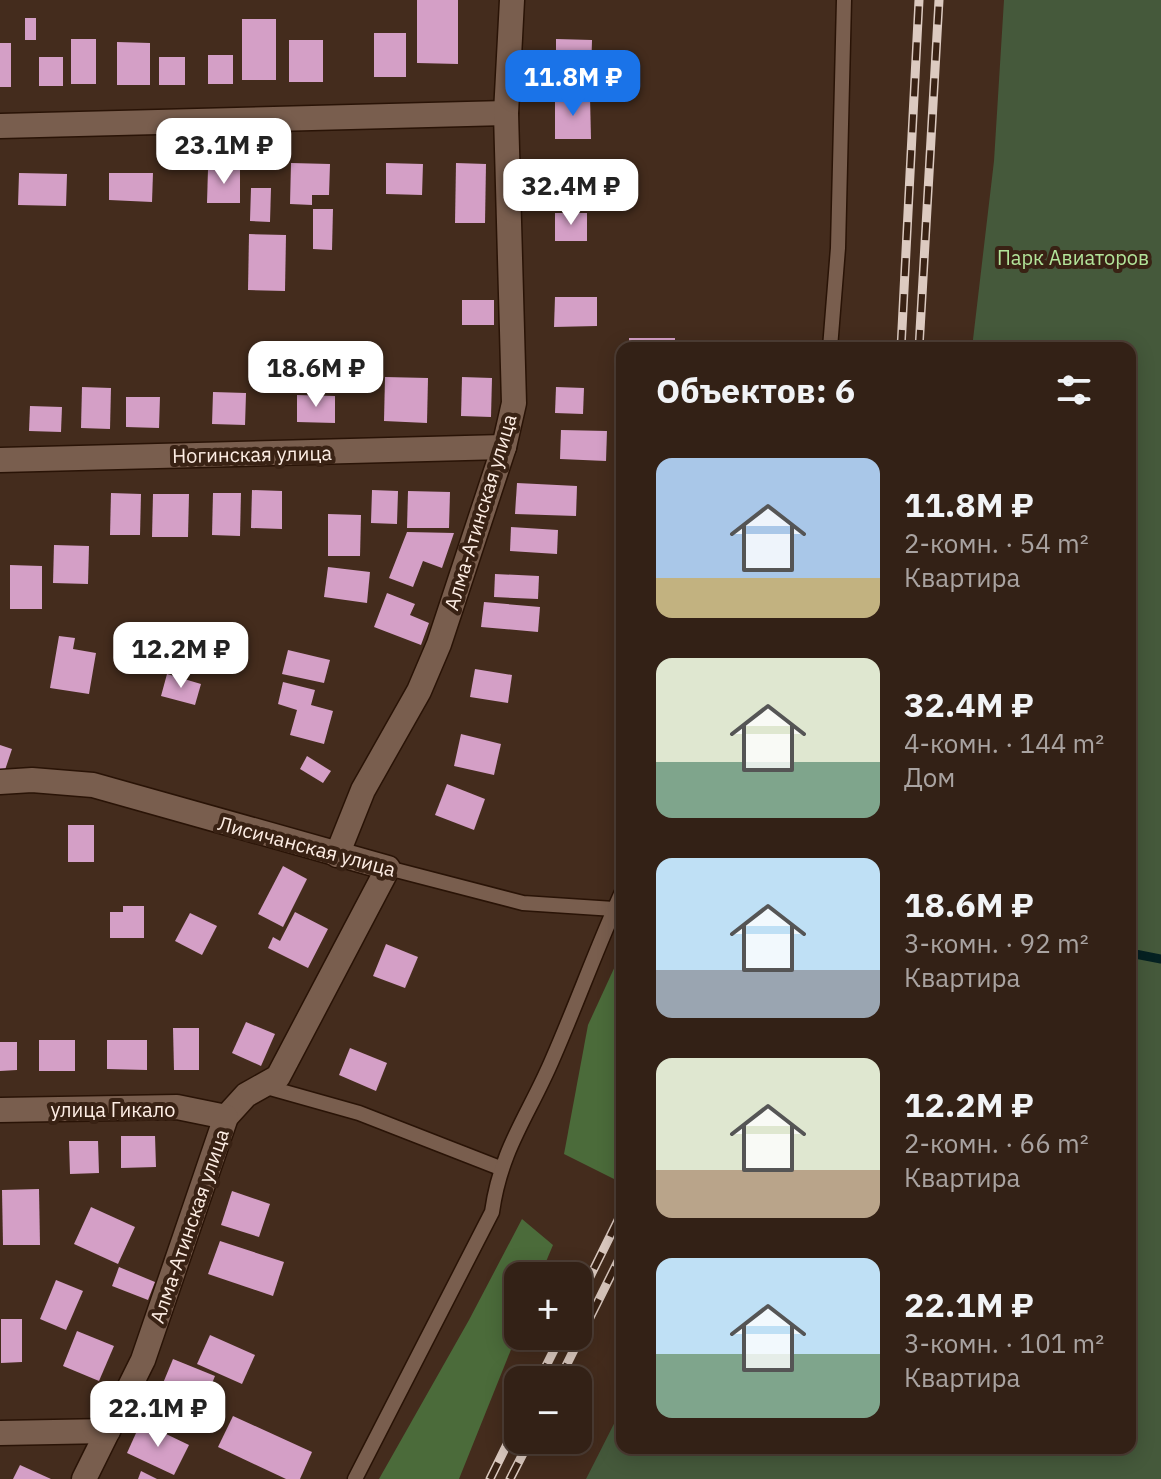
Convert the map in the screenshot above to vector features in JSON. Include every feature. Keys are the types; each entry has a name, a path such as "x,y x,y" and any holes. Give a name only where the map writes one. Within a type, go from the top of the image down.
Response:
{"street":[{"name":"Алма-Атинская улица","path":"337,855 363,790 419,691 439,644 504,447 514,403 506,113 512,0"},
{"path":"0,126 506,113"},
{"name":"Ногинская улица","path":"0,460 504,447"},
{"name":"Лисичанская улица","path":"0,782 32,780 93,785 388,868"},
{"name":"Алма-Атинская улица","path":"84,1479 143,1360 226,1117 246,1095 278,1077 388,868"},
{"name":"улица Гикало","path":"0,1110 177,1107 226,1117"},
{"path":"0,1433 108,1431"}],"lane":[{"path":"830,342 838,248 844,0"},
{"name":"Лисичанская улица","path":"388,868 523,903 614,909"},
{"path":"355,1479 492,1212 500,1168 508,1147 552,1061 616,905"},
{"path":"261,1086 359,1113 500,1168"}],"green space":[{"name":"Парк Авиаторов","path":"1004,0 1161,0 1161,1479 586,1479 616,1420 616,1454 1136,1454 1136,342 973,342 994,161"},
{"path":"616,964 616,1180 564,1154 588,1025"},
{"path":"522,1219 553,1245 546,1262 504,1262 504,1350 511,1350 459,1479 379,1479"}],"building":[{"path":"417,0 458,0 458,64 417,63"},
{"path":"25,18 36,18 36,40 25,40"},
{"path":"242,19 276,19 276,80 242,80"},
{"path":"374,33 406,33 406,77 374,77"},
{"path":"71,39 96,39 96,84 71,84"},
{"path":"556,39 592,40 591,72 556,71"},
{"path":"289,40 323,40 323,82 289,82"},
{"path":"117,42 150,43 150,85 117,85"},
{"path":"0,43 11,43 11,87 0,87"},
{"path":"208,55 233,55 233,84 208,84"},
{"path":"39,57 63,57 63,86 39,86"},
{"path":"159,57 185,57 185,85 159,85"},
{"path":"555,97 590,97 591,139 555,139"},
{"path":"291,163 330,164 329,195 312,195 312,205 290,204"},
{"path":"386,163 423,164 422,195 386,194"},
{"path":"456,163 486,164 485,223 455,223"},
{"path":"208,169 240,169 240,203 207,203"},
{"path":"19,173 67,174 66,206 18,205"},
{"path":"109,173 153,173 152,202 109,200"},
{"path":"251,188 271,188 270,222 250,221"},
{"path":"313,209 333,209 332,250 313,249"},
{"path":"555,213 587,213 587,241 555,241"},
{"path":"249,234 286,235 285,291 248,290"},
{"path":"555,297 597,297 597,326 554,327"},
{"path":"462,300 494,300 494,325 462,325"},
{"path":"629,338 675,338 675,342 629,342"},
{"path":"385,377 428,378 427,423 384,421"},
{"path":"462,377 492,378 491,417 461,416"},
{"path":"82,387 111,388 110,429 81,428"},
{"path":"556,387 584,388 583,414 555,413"},
{"path":"213,392 246,393 245,425 212,424"},
{"path":"297,395 335,396 335,423 297,422"},
{"path":"126,397 160,397 159,428 126,427"},
{"path":"30,406 62,407 61,432 29,431"},
{"path":"561,430 607,431 606,461 560,459"},
{"path":"517,483 577,486 576,516 515,514"},
{"path":"252,490 282,491 282,529 251,528"},
{"path":"372,490 398,491 397,524 371,523"},
{"path":"408,491 450,492 449,528 407,528"},
{"path":"111,493 141,494 140,535 110,535"},
{"path":"213,493 241,493 240,536 212,535"},
{"path":"153,494 189,494 188,537 152,537"},
{"path":"328,514 361,515 360,556 328,556"},
{"path":"511,527 558,530 557,554 510,551"},
{"path":"407,532 454,533 442,568 423,561 413,587 389,578"},
{"path":"54,545 89,546 88,584 53,583"},
{"path":"10,565 42,566 42,609 10,609"},
{"path":"328,567 370,572 367,603 324,597"},
{"path":"495,574 539,576 538,599 494,597"},
{"path":"387,593 415,604 410,615 429,623 421,645 374,627"},
{"path":"484,602 540,607 538,632 481,627"},
{"path":"59,636 75,638 73,649 96,653 89,694 50,688"},
{"path":"288,650 330,660 324,683 282,674"},
{"path":"475,669 512,675 508,703 470,697"},
{"path":"167,674 201,684 195,705 161,696"},
{"path":"283,682 315,690 311,705 333,711 324,744 290,735 297,710 278,704"},
{"path":"461,734 501,744 494,775 454,766"},
{"path":"0,745 12,749 4,773 0,772"},
{"path":"307,756 331,771 323,783 300,769"},
{"path":"447,784 485,799 474,830 435,815"},
{"path":"68,825 94,825 94,862 68,862"},
{"path":"283,866 307,879 283,927 258,914"},
{"path":"123,906 144,906 144,938 110,938 110,912 123,912"},
{"path":"295,912 328,929 308,968 268,948 273,937 280,941"},
{"path":"190,913 217,926 202,955 175,941"},
{"path":"386,944 418,957 405,988 373,976"},
{"path":"246,1022 275,1034 261,1066 232,1053"},
{"path":"173,1028 199,1028 199,1070 174,1070"},
{"path":"39,1040 75,1040 75,1071 39,1071"},
{"path":"107,1040 147,1040 147,1070 107,1069"},
{"path":"0,1042 17,1042 17,1070 0,1071"},
{"path":"350,1048 387,1063 376,1091 339,1075"},
{"path":"121,1136 155,1136 156,1167 121,1168"},
{"path":"69,1141 98,1141 99,1173 70,1174"},
{"path":"39,1189 40,1245 3,1245 2,1190"},
{"path":"232,1191 270,1204 259,1237 221,1225"},
{"path":"91,1207 135,1227 118,1264 74,1244"},
{"path":"220,1241 284,1262 273,1296 208,1274"},
{"path":"119,1267 155,1282 148,1300 112,1286"},
{"path":"56,1280 83,1291 66,1330 40,1319"},
{"path":"1,1319 22,1319 22,1362 1,1363"},
{"path":"77,1331 114,1346 99,1381 63,1366"},
{"path":"210,1335 255,1355 242,1384 197,1364"},
{"path":"173,1359 215,1376 203,1405 161,1388"},
{"path":"233,1416 312,1452 300,1479 286,1479 218,1447"},
{"path":"141,1422 189,1445 174,1475 127,1453"},
{"path":"20,1465 51,1479 13,1479"},
{"path":"141,1471 157,1479 138,1479"}],"waterway":[{"path":"1136,954 1161,959"}],"railway":[{"path":"901,342 919,0"},
{"path":"919,342 939,0"},
{"path":"592,1273 616,1224"},
{"path":"566,1366 616,1265"},
{"path":"546,1366 554,1350"},
{"path":"490,1479 504,1450"},
{"path":"510,1479 523,1454"}]}
